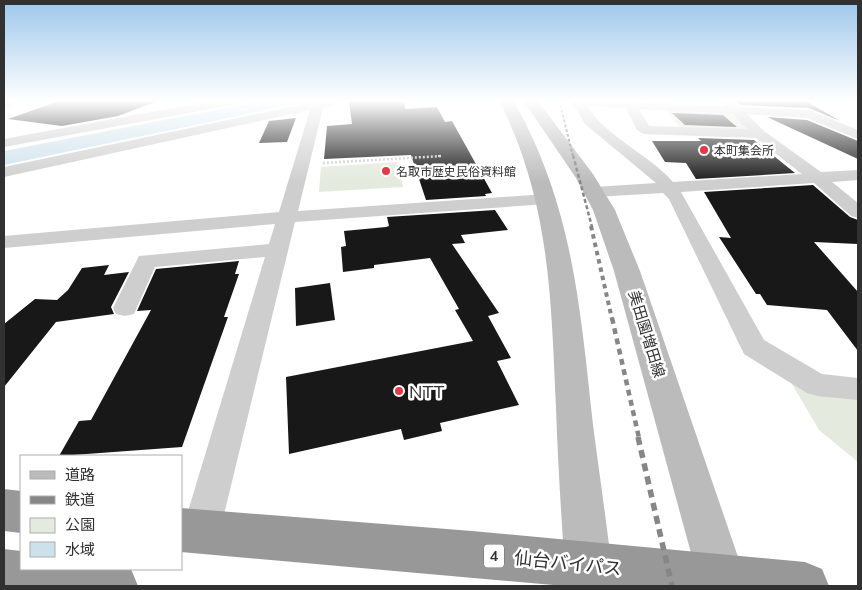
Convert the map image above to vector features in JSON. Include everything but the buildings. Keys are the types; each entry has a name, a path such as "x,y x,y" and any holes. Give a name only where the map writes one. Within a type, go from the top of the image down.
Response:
{"highway":[{"path":"4,510 20,512"},
{"name":"仙台バイパス","path":"191,531 589,576 805,586"},
{"path":"4,573 114,586"}],"main road":[{"path":"520,128 530,146 547,199 557,246 566,313 589,576"},
{"name":"美田園増田線","path":"549,128 594,192 604,210 627,271 723,582"}],"street":[{"path":"4,143 88,128"},
{"path":"4,172 215,128"},
{"path":"191,531 278,250 311,128"},
{"path":"599,128 657,174 670,188 677,198 754,347 817,385 858,389"},
{"path":"643,128 644,130 759,134"},
{"path":"753,128 818,178 858,212"},
{"path":"841,128 858,135"},
{"path":"594,192 858,176"},
{"path":"4,242 287,217 547,199"},
{"path":"125,308 147,261 278,250"}],"path":[{"path":"301,164 442,156"},
{"path":"405,158 406,162"}],"green space":[{"path":"681,128 746,128 749,130"},
{"path":"397,162 403,187 319,192 321,167"},
{"path":"785,372 825,394 858,396 858,462 819,430"}],"water":[{"path":"125,128 183,128 4,165 4,151"}],"railway":[{"path":"566,128 573,156"},
{"path":"573,155 592,227"},
{"path":"591,226 612,319"},
{"path":"612,318 639,438"},
{"path":"638,437 672,586"}],"place":[{"name":"本町集会所","path":"704,150"},
{"name":"名取市歴史民俗資料館","path":"386,171"},
{"name":"NTT","path":"399,391"}]}
